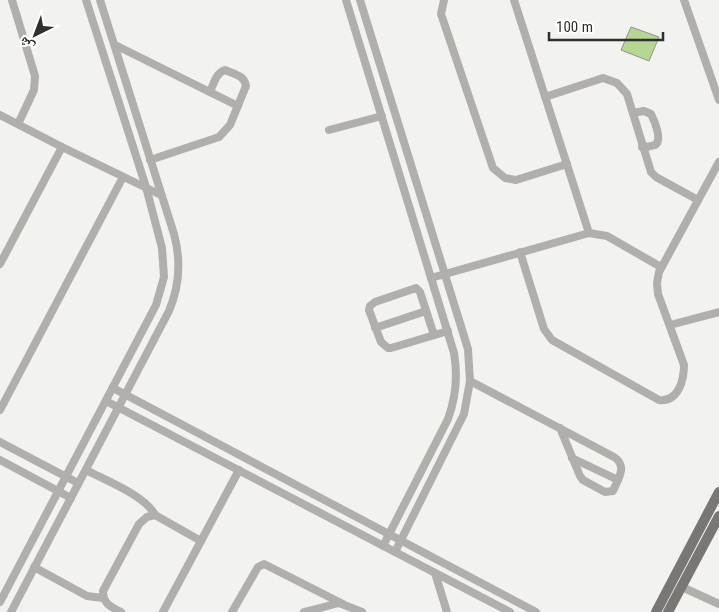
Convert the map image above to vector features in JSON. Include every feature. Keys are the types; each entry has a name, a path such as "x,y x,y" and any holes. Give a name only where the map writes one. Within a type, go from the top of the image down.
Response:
{"main road":[{"path":"656,612 719,492"},
{"path":"668,612 718,518 708,514"}],"street":[{"path":"12,0 35,76 34,90 18,124"},
{"path":"0,602 156,305 162,287 164,258 146,188 86,0"},
{"path":"11,612 169,311 177,290 177,244 100,0"},
{"path":"346,0 448,331 457,371 452,410 383,546"},
{"path":"360,0 468,349 470,382 468,402 460,425 396,552"},
{"path":"444,0 441,14 493,168 501,176 516,180 566,164"},
{"path":"514,0 589,233"},
{"path":"684,0 719,100"},
{"path":"115,45 238,106"},
{"path":"150,160 219,137 230,125 246,86 242,77 222,70 218,74 210,92"},
{"path":"545,97 603,78 617,83 627,94 642,148 653,175 698,200"},
{"path":"372,84 385,81"},
{"path":"633,114 644,111 651,114 659,137 655,145 642,148"},
{"path":"0,115 161,195"},
{"path":"329,130 382,116"},
{"path":"0,264 62,147"},
{"path":"520,252 544,329 549,337 559,346 659,400 669,399 675,396 682,382 684,372 683,359 657,288 658,277 661,266 719,162"},
{"path":"0,410 123,177"},
{"path":"431,278 589,233 607,236 661,266"},
{"path":"434,335 420,292 414,288 372,303 369,310 382,345 388,348 434,335 448,331"},
{"path":"376,328 426,311"},
{"path":"670,324 719,312"},
{"path":"470,382 560,428 617,458 621,463 622,469 613,491 605,492 581,478 560,428"},
{"path":"113,388 536,612"},
{"path":"106,400 510,612"},
{"path":"0,442 78,483"},
{"path":"572,458 618,480"},
{"path":"0,460 71,498"},
{"path":"86,470 141,499 151,508 155,515 201,541"},
{"path":"165,611 239,470"},
{"path":"121,612 106,604 103,598 103,591 139,524 147,516 155,515"},
{"path":"232,612 258,567 264,564 362,612"},
{"path":"34,567 87,596 103,598"},
{"path":"435,573 447,612"},
{"path":"682,587 719,604"},
{"path":"304,612 335,603 343,604"}],"building":[{"path":"631,27 659,37 649,61 621,50"}]}
